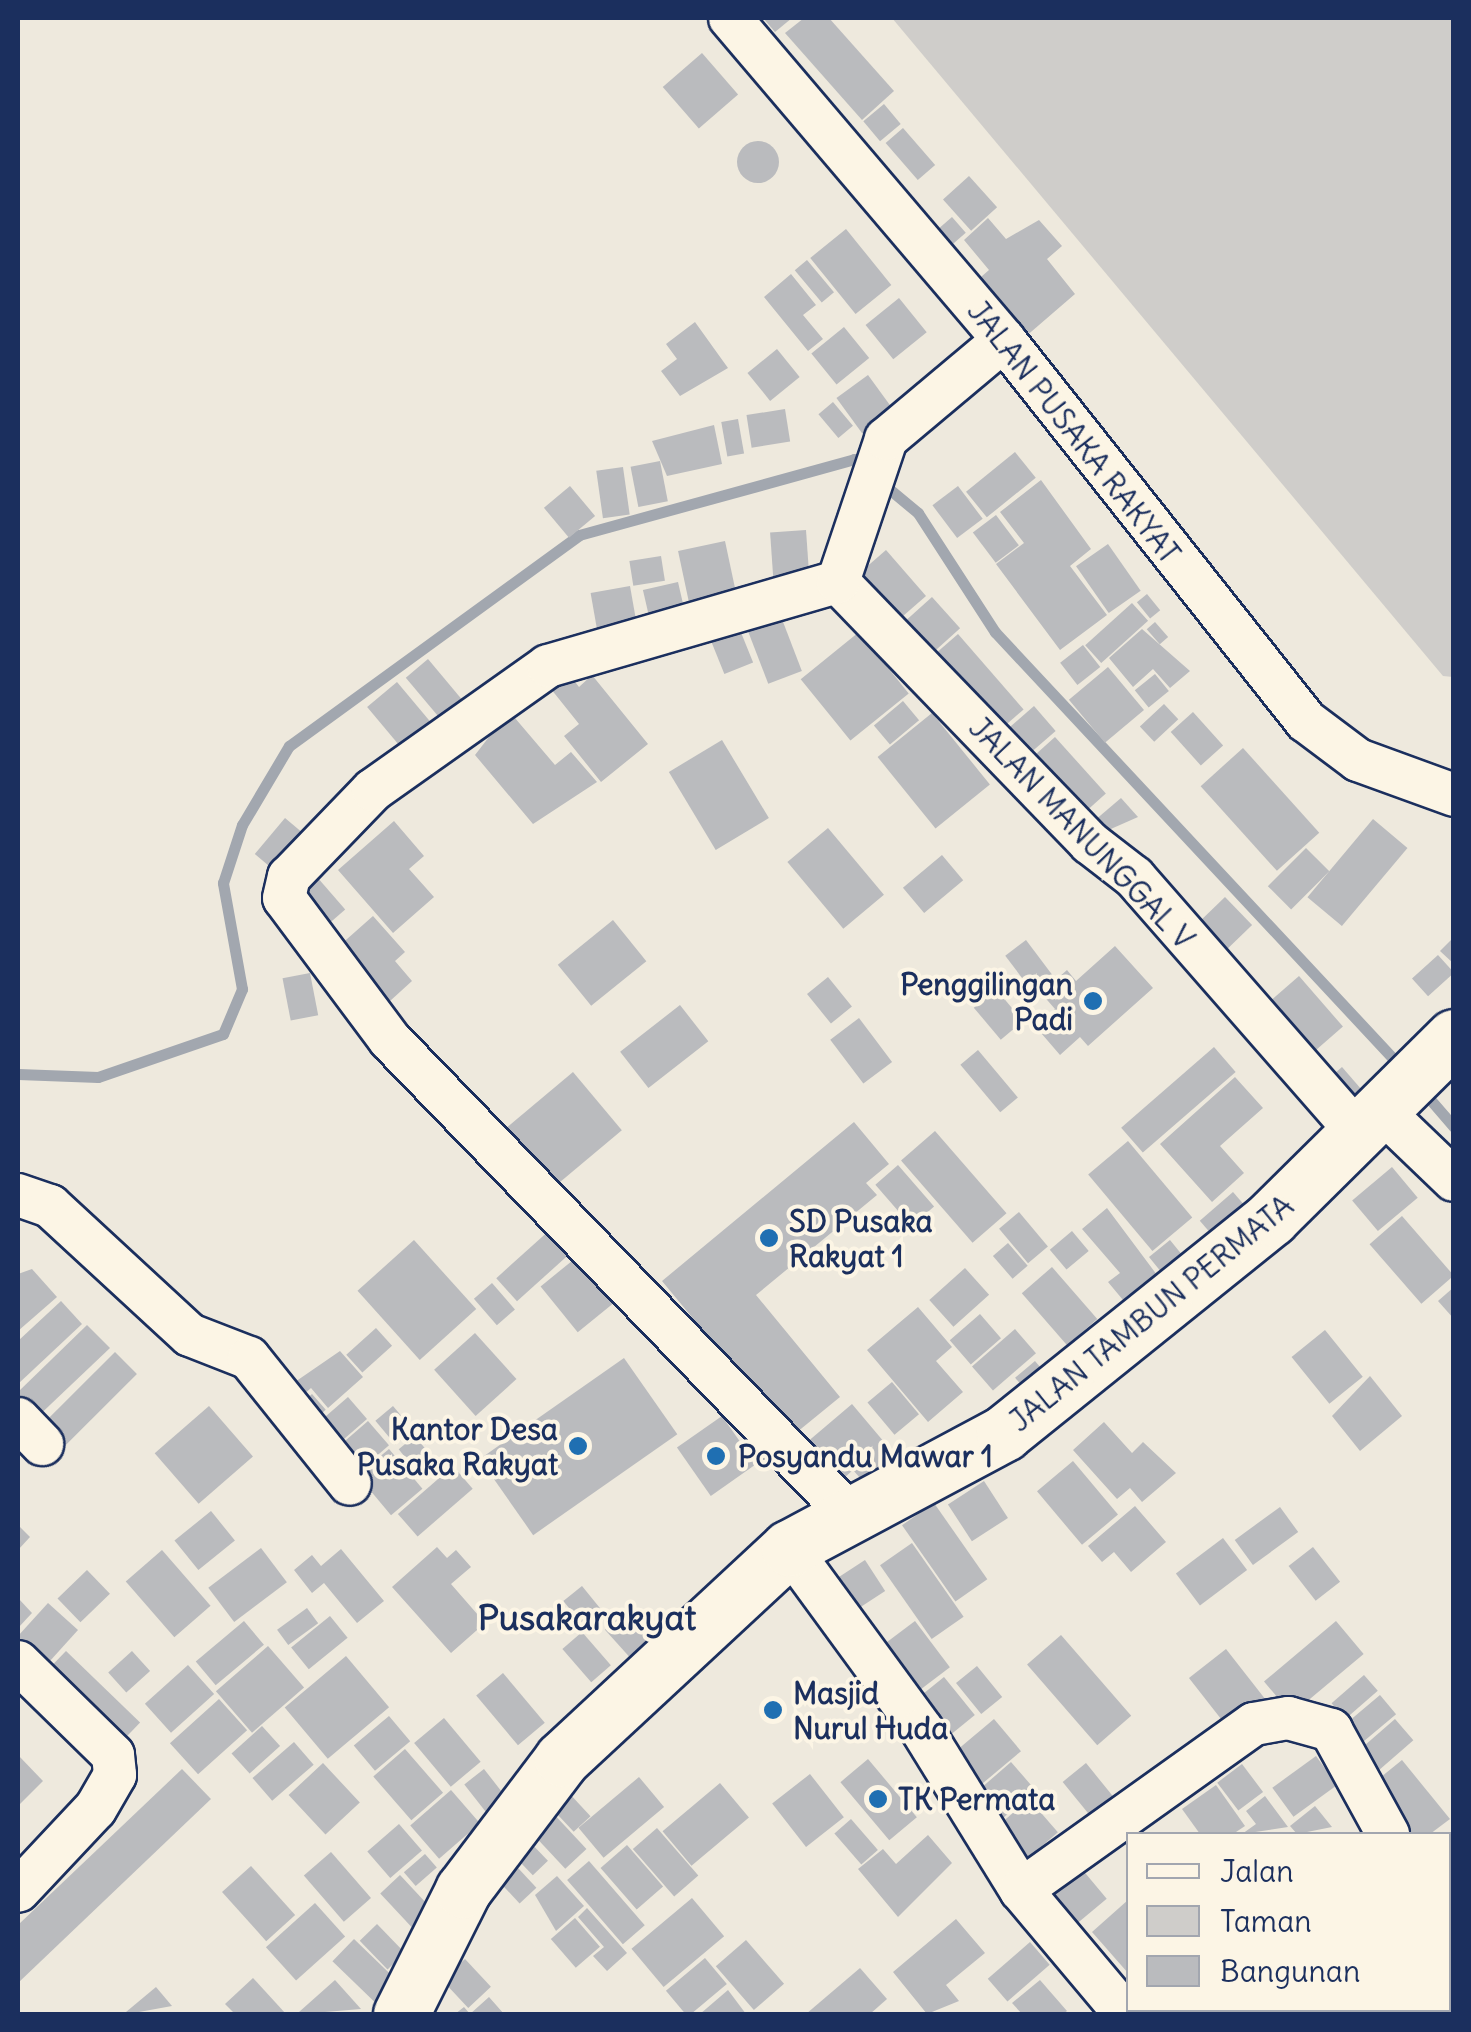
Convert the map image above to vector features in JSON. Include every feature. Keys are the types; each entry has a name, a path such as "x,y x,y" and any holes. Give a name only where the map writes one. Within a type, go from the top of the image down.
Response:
{"street":[{"name":"JALAN PUSAKA RAKYAT","path":"730,18 1004,340 1306,721 1358,760 1454,795"},
{"path":"846,1511 390,1040 284,898 289,877 373,790 548,666 838,582 886,439 1004,340"},
{"name":"JALAN MANUNGGAL V","path":"838,582 1090,844 1134,877 1380,1115 1454,1180"},
{"name":"JALAN TAMBUN PERMATA","path":"402,2014 464,1890 562,1759 789,1548 846,1511 1004,1433 1380,1115 1450,1041"},
{"path":"18,1196 50,1206 190,1335 249,1358 350,1484"},
{"path":"789,1548 922,1730 1020,1890 1121,1998"},
{"path":"18,1662 114,1755 115,1775 18,1891"},
{"path":"1020,1890 1254,1724 1288,1718 1331,1730 1387,1832"}],"green space":[{"path":"892,18 1453,18 1453,677 1443,676"}],"building":[{"path":"763,18 792,18 775,32"},
{"path":"804,18 829,18 894,91 862,120 785,33"},
{"path":"702,53 738,95 699,129 663,87"},
{"path":"884,104 901,124 880,141 863,121"},
{"path":"903,128 935,165 918,180 886,143"},
{"path":"758,141 773,147 779,162 773,177 758,183 743,177 737,162 743,147"},
{"path":"969,176 997,207 971,231 943,199"},
{"path":"952,217 966,233 948,249 934,233"},
{"path":"988,218 1006,239 1039,220 1062,246 1047,259 1075,294 1017,344 966,290 989,270 964,240"},
{"path":"846,229 891,285 856,314 810,258"},
{"path":"807,260 834,292 822,302 795,270"},
{"path":"791,274 816,305 803,315 823,339 808,351 764,297"},
{"path":"899,298 927,332 893,359 866,325"},
{"path":"695,322 728,368 680,396 661,371 677,359 666,344"},
{"path":"844,327 869,358 837,385 811,353"},
{"path":"777,349 800,377 770,401 747,373"},
{"path":"868,375 894,411 862,434 836,398"},
{"path":"833,402 853,426 838,438 818,414"},
{"path":"785,409 790,442 752,448 746,415"},
{"path":"738,419 744,453 727,456 721,422"},
{"path":"714,425 722,464 667,476 652,441"},
{"path":"1015,452 1036,478 987,517 966,492"},
{"path":"660,461 668,501 638,507 631,467"},
{"path":"623,467 630,515 603,518 596,471"},
{"path":"1041,480 1091,549 1070,566 1107,615 1060,650 996,564 1024,543 1000,512"},
{"path":"570,486 595,516 569,538 544,508"},
{"path":"958,486 983,519 957,538 932,505"},
{"path":"996,515 1019,545 996,563 973,532"},
{"path":"806,530 810,583 774,585 770,533"},
{"path":"725,541 739,607 692,617 678,551"},
{"path":"1108,544 1141,591 1109,613 1076,566"},
{"path":"886,550 926,596 890,628 850,581"},
{"path":"661,556 665,581 633,586 629,561"},
{"path":"678,582 687,621 652,629 643,590"},
{"path":"630,586 638,633 599,640 591,593"},
{"path":"1147,594 1160,610 1150,619 1137,602"},
{"path":"932,597 960,628 924,661 896,630"},
{"path":"1132,603 1148,621 1101,663 1085,645"},
{"path":"780,614 802,671 768,684 746,627"},
{"path":"1155,622 1168,637 1160,644 1147,629"},
{"path":"1142,629 1190,671 1170,688 1153,669 1133,687 1109,658"},
{"path":"740,630 753,662 724,674 711,642"},
{"path":"859,632 909,693 850,741 801,679"},
{"path":"958,634 1024,709 995,734 929,659"},
{"path":"1083,645 1100,667 1077,685 1060,663"},
{"path":"428,659 463,701 441,720 406,678"},
{"path":"1108,667 1144,710 1105,743 1069,700"},
{"path":"569,674 579,687 592,675 648,744 601,782 564,736 579,724 551,689"},
{"path":"1155,674 1169,691 1149,707 1135,690"},
{"path":"397,682 436,728 406,753 367,707"},
{"path":"903,701 919,720 890,745 874,725"},
{"path":"1164,704 1178,719 1154,742 1140,727"},
{"path":"1034,706 1056,731 1016,765 995,740"},
{"path":"509,711 555,765 571,752 597,782 533,824 475,755"},
{"path":"1193,712 1223,745 1201,766 1171,732"},
{"path":"932,713 990,784 935,829 878,757"},
{"path":"1055,737 1106,793 1077,820 1026,763"},
{"path":"722,740 769,818 716,850 669,772"},
{"path":"1243,748 1319,833 1277,871 1201,786"},
{"path":"1121,798 1138,817 1104,832 1094,821"},
{"path":"285,818 310,839 280,875 255,854"},
{"path":"1373,819 1407,848 1342,926 1307,897"},
{"path":"394,821 424,856 409,869 434,897 393,933 338,870"},
{"path":"828,828 884,895 843,929 787,862"},
{"path":"1306,848 1329,871 1291,910 1268,886"},
{"path":"942,855 963,880 924,913 903,888"},
{"path":"317,877 345,909 329,923 301,891"},
{"path":"1225,897 1252,925 1216,960 1189,932"},
{"path":"373,916 405,952 395,961 412,981 379,1011 329,955"},
{"path":"613,920 646,961 591,1006 558,965"},
{"path":"1454,937 1454,964 1440,951"},
{"path":"1026,940 1054,977 1033,992 1005,956"},
{"name":"Penggilingan Padi","path":"1115,946 1153,988 1088,1046 1080,1037 1060,1055 1035,1026 1055,1009 1041,993 1067,970 1076,981"},
{"path":"1438,955 1454,973 1428,996 1412,978"},
{"path":"310,973 318,1015 291,1021 283,978"},
{"path":"1299,976 1343,1027 1304,1061 1260,1010"},
{"path":"828,977 852,1007 831,1024 807,994"},
{"path":"996,989 1023,1021 1001,1040 974,1008"},
{"path":"680,1005 708,1041 648,1088 620,1052"},
{"path":"859,1018 892,1062 863,1084 830,1040"},
{"path":"1214,1047 1236,1072 1143,1153 1121,1128"},
{"path":"978,1050 1018,1097 1000,1112 960,1065"},
{"path":"1342,1067 1366,1095 1347,1111 1323,1083"},
{"path":"573,1072 622,1130 548,1193 499,1134"},
{"path":"1235,1077 1263,1108 1220,1146 1244,1173 1212,1202 1160,1144"},
{"name":"SD Pusaka Rakyat 1","path":"854,1122 889,1164 866,1183 877,1195 756,1295 840,1397 791,1437 662,1281"},
{"path":"935,1131 1007,1213 973,1243 901,1161"},
{"path":"1128,1141 1192,1218 1152,1251 1088,1174"},
{"path":"898,1165 934,1207 911,1226 875,1185"},
{"path":"1392,1167 1418,1198 1378,1231 1352,1200"},
{"path":"1233,1192 1256,1218 1223,1247 1200,1221"},
{"path":"1107,1208 1160,1279 1128,1306 1108,1282 1120,1273 1082,1229"},
{"path":"1019,1212 1048,1246 1028,1263 999,1229"},
{"path":"1402,1216 1454,1276 1421,1304 1370,1244"},
{"path":"552,1228 573,1251 517,1301 496,1278"},
{"path":"1072,1231 1089,1251 1066,1270 1050,1250"},
{"path":"414,1240 476,1309 420,1360 358,1291"},
{"path":"1170,1240 1196,1272 1175,1289 1149,1257"},
{"path":"1008,1243 1028,1266 1013,1279 993,1256"},
{"path":"588,1248 625,1294 578,1332 541,1286"},
{"path":"1052,1267 1097,1319 1067,1345 1022,1293"},
{"path":"965,1268 989,1295 953,1327 929,1300"},
{"path":"32,1269 57,1297 18,1331 18,1274"},
{"path":"492,1283 515,1309 497,1325 474,1299"},
{"path":"1454,1287 1454,1319 1438,1301"},
{"path":"61,1301 82,1324 18,1384 18,1341"},
{"path":"918,1307 952,1347 936,1361 963,1392 928,1422 867,1350"},
{"path":"980,1314 1001,1338 971,1364 950,1340"},
{"path":"87,1325 110,1348 31,1423 18,1392"},
{"path":"376,1328 392,1346 362,1373 346,1355"},
{"path":"1015,1329 1036,1353 993,1391 972,1366"},
{"path":"1325,1330 1363,1377 1329,1404 1292,1357"},
{"path":"475,1333 516,1379 476,1416 434,1370"},
{"path":"340,1351 363,1377 328,1408 311,1388 302,1396 292,1384"},
{"path":"115,1352 137,1374 61,1450 39,1428"},
{"name":"Kantor Desa Pusaka Rakyat","path":"624,1358 677,1434 533,1535 480,1459"},
{"path":"1035,1361 1057,1388 1038,1405 1015,1378"},
{"path":"1370,1376 1402,1416 1360,1451 1332,1416"},
{"path":"892,1382 919,1414 894,1435 867,1403"},
{"path":"312,1394 326,1410 309,1424 295,1408"},
{"path":"348,1397 367,1419 335,1446 316,1425"},
{"path":"852,1404 906,1468 875,1495 853,1470 833,1488 799,1449"},
{"path":"209,1406 253,1457 199,1504 155,1453"},
{"path":"393,1406 413,1430 395,1445 375,1421"},
{"name":"Posyandu Mawar 1","path":"722,1416 756,1464 711,1496 677,1448"},
{"path":"368,1421 389,1445 357,1473 336,1449"},
{"path":"1104,1422 1132,1453 1143,1442 1176,1473 1142,1502 1130,1488 1117,1499 1073,1450"},
{"path":"415,1436 438,1464 421,1477 399,1449"},
{"path":"389,1449 422,1489 391,1515 358,1475"},
{"path":"1073,1461 1118,1515 1082,1545 1037,1491"},
{"path":"453,1466 473,1489 418,1537 398,1514"},
{"path":"984,1481 1008,1518 972,1541 948,1504"},
{"path":"934,1503 987,1579 955,1602 902,1525"},
{"path":"1135,1506 1166,1542 1131,1572 1114,1552 1102,1562 1088,1546"},
{"path":"1280,1507 1298,1532 1253,1565 1235,1540"},
{"path":"211,1511 235,1541 198,1570 174,1541"},
{"path":"18,1525 30,1537 18,1550"},
{"path":"1223,1538 1247,1570 1200,1605 1176,1574"},
{"path":"912,1543 964,1617 932,1639 880,1565"},
{"path":"437,1547 447,1558 456,1550 471,1567 451,1584 485,1623 451,1653 392,1587"},
{"path":"1313,1547 1340,1582 1316,1601 1289,1566"},
{"path":"261,1548 287,1582 234,1622 208,1588"},
{"path":"341,1549 384,1601 357,1623 324,1583 312,1593 294,1570 312,1555 321,1566"},
{"path":"162,1550 211,1606 174,1637 126,1581"},
{"path":"865,1560 885,1591 858,1608 838,1577"},
{"path":"87,1570 110,1594 80,1622 58,1598"},
{"path":"582,1586 607,1617 589,1632 563,1601"},
{"path":"18,1598 32,1613 18,1628"},
{"path":"48,1603 78,1630 40,1672 18,1652 18,1636"},
{"path":"307,1608 318,1623 288,1645 277,1630"},
{"path":"628,1609 653,1637 630,1658 605,1630"},
{"path":"330,1616 348,1638 309,1669 291,1647"},
{"path":"244,1621 264,1645 216,1685 196,1661"},
{"path":"915,1621 950,1667 906,1700 871,1654"},
{"path":"1336,1621 1364,1654 1292,1714 1264,1681"},
{"path":"582,1632 611,1665 591,1682 562,1649"},
{"path":"1061,1635 1131,1716 1097,1745 1027,1665"},
{"path":"268,1646 304,1688 252,1733 216,1691"},
{"path":"1226,1649 1268,1703 1231,1732 1189,1678"},
{"path":"66,1651 140,1723 114,1749 40,1678"},
{"path":"132,1651 150,1671 126,1692 108,1672"},
{"path":"346,1656 389,1707 328,1759 285,1707"},
{"path":"188,1665 214,1694 171,1733 145,1704"},
{"path":"977,1666 1002,1697 981,1714 956,1683"},
{"path":"503,1673 545,1723 518,1745 476,1695"},
{"path":"1364,1675 1378,1691 1345,1719 1332,1703"},
{"path":"944,1677 975,1715 938,1745 907,1707"},
{"path":"1380,1695 1396,1714 1352,1751 1336,1732"},
{"path":"219,1699 247,1730 198,1774 170,1743"},
{"path":"389,1716 410,1741 375,1771 354,1746"},
{"path":"444,1718 481,1762 451,1787 414,1743"},
{"path":"994,1719 1021,1751 970,1794 943,1761"},
{"path":"1395,1719 1413,1740 1373,1775 1355,1754"},
{"path":"262,1726 280,1746 250,1773 232,1753"},
{"path":"294,1742 314,1765 272,1801 252,1778"},
{"path":"405,1749 443,1793 411,1820 373,1777"},
{"path":"18,1755 43,1781 18,1806"},
{"path":"1316,1756 1337,1785 1293,1817 1272,1788"},
{"name":"TK Permata","path":"868,1759 917,1817 889,1840 840,1782"},
{"path":"1402,1760 1450,1819 1433,1832 1398,1832 1365,1790"},
{"path":"1011,1762 1035,1790 995,1825 971,1797"},
{"path":"323,1763 360,1802 325,1835 289,1795"},
{"path":"1086,1763 1121,1806 1097,1825 1063,1782"},
{"path":"1242,1764 1263,1792 1238,1811 1217,1783"},
{"path":"182,1769 211,1799 18,1983 18,1925"},
{"path":"484,1769 507,1798 487,1814 464,1784"},
{"path":"810,1774 844,1817 806,1847 772,1804"},
{"path":"639,1777 664,1807 604,1858 578,1828"},
{"path":"720,1783 749,1817 691,1866 663,1831"},
{"path":"1216,1785 1245,1826 1236,1832 1199,1832 1182,1809"},
{"path":"451,1790 480,1823 439,1859 410,1825"},
{"path":"568,1792 591,1816 574,1832 551,1808"},
{"path":"1265,1796 1288,1827 1245,1832 1256,1824 1246,1811"},
{"path":"1029,1799 1058,1832 1026,1860 997,1827"},
{"path":"1315,1806 1332,1827 1295,1832 1290,1826"},
{"path":"551,1811 586,1849 565,1869 530,1831"},
{"path":"851,1819 878,1850 861,1864 834,1833"},
{"path":"399,1824 422,1850 390,1878 367,1852"},
{"path":"657,1828 698,1876 674,1897 633,1849"},
{"path":"928,1835 952,1863 898,1917 858,1869 883,1849 896,1864"},
{"path":"525,1837 548,1861 533,1875 510,1852"},
{"path":"1454,1844 1454,1893 1451,1893"},
{"path":"627,1845 663,1887 637,1909 601,1868"},
{"path":"331,1852 371,1898 344,1922 304,1876"},
{"path":"503,1852 536,1888 520,1904 486,1868"},
{"path":"425,1854 437,1868 416,1886 404,1872"},
{"path":"589,1861 645,1925 623,1944 567,1880"},
{"path":"251,1866 295,1915 266,1941 222,1892"},
{"path":"1081,1868 1107,1899 1078,1923 1052,1892"},
{"path":"400,1875 435,1913 416,1931 380,1893"},
{"path":"557,1876 584,1906 556,1931 535,1895"},
{"path":"692,1898 724,1936 664,1987 631,1949"},
{"path":"1126,1902 1126,1971 1092,1932"},
{"path":"315,1903 345,1936 296,1981 266,1947"},
{"path":"587,1908 627,1953 607,1971 593,1956 604,1947 578,1917"},
{"path":"575,1918 600,1947 576,1968 551,1939"},
{"path":"956,1919 985,1953 946,1985 959,2001 927,2014 893,1972"},
{"path":"377,1924 405,1953 388,1969 360,1941"},
{"path":"354,1939 396,1980 375,2002 332,1961"},
{"path":"746,1940 784,1984 754,2010 716,1966"},
{"path":"1030,1942 1050,1965 1007,2001 988,1979"},
{"path":"705,1958 727,1984 691,2014 685,2014 666,1991"},
{"path":"465,1959 491,1987 468,2008 442,1980"},
{"path":"860,1968 887,1999 870,2014 806,2014"},
{"path":"253,1978 286,2014 235,2014 225,2004"},
{"path":"335,1980 361,2009 299,2012"},
{"path":"1040,1980 1067,2011 1022,2014 1012,2003"},
{"path":"156,1987 172,2006 126,2012"},
{"path":"728,1990 746,2014 700,2014"},
{"path":"489,1997 504,2014 470,2014"},
{"path":"1451,2008 1454,2014 1413,2014 1451,2012"}],"waterway":[{"path":"18,1074 98,1077 223,1034 242,989 223,883 242,825 289,746 579,535 854,459 868,471"},
{"path":"882,483 918,513 995,632 1403,1069"},
{"path":"1422,1090 1454,1127"}],"place":[{"name":"Penggilingan Padi","path":"1093,1001"},
{"name":"SD Pusaka Rakyat 1","path":"769,1238"},
{"name":"Kantor Desa Pusaka Rakyat","path":"578,1446"},
{"name":"Posyandu Mawar 1","path":"716,1456"},
{"name":"Masjid Nurul Huda","path":"773,1710"},
{"name":"TK Permata","path":"878,1799"}],"district":[{"name":"Pusakarakyat","path":"587,1617"}]}
